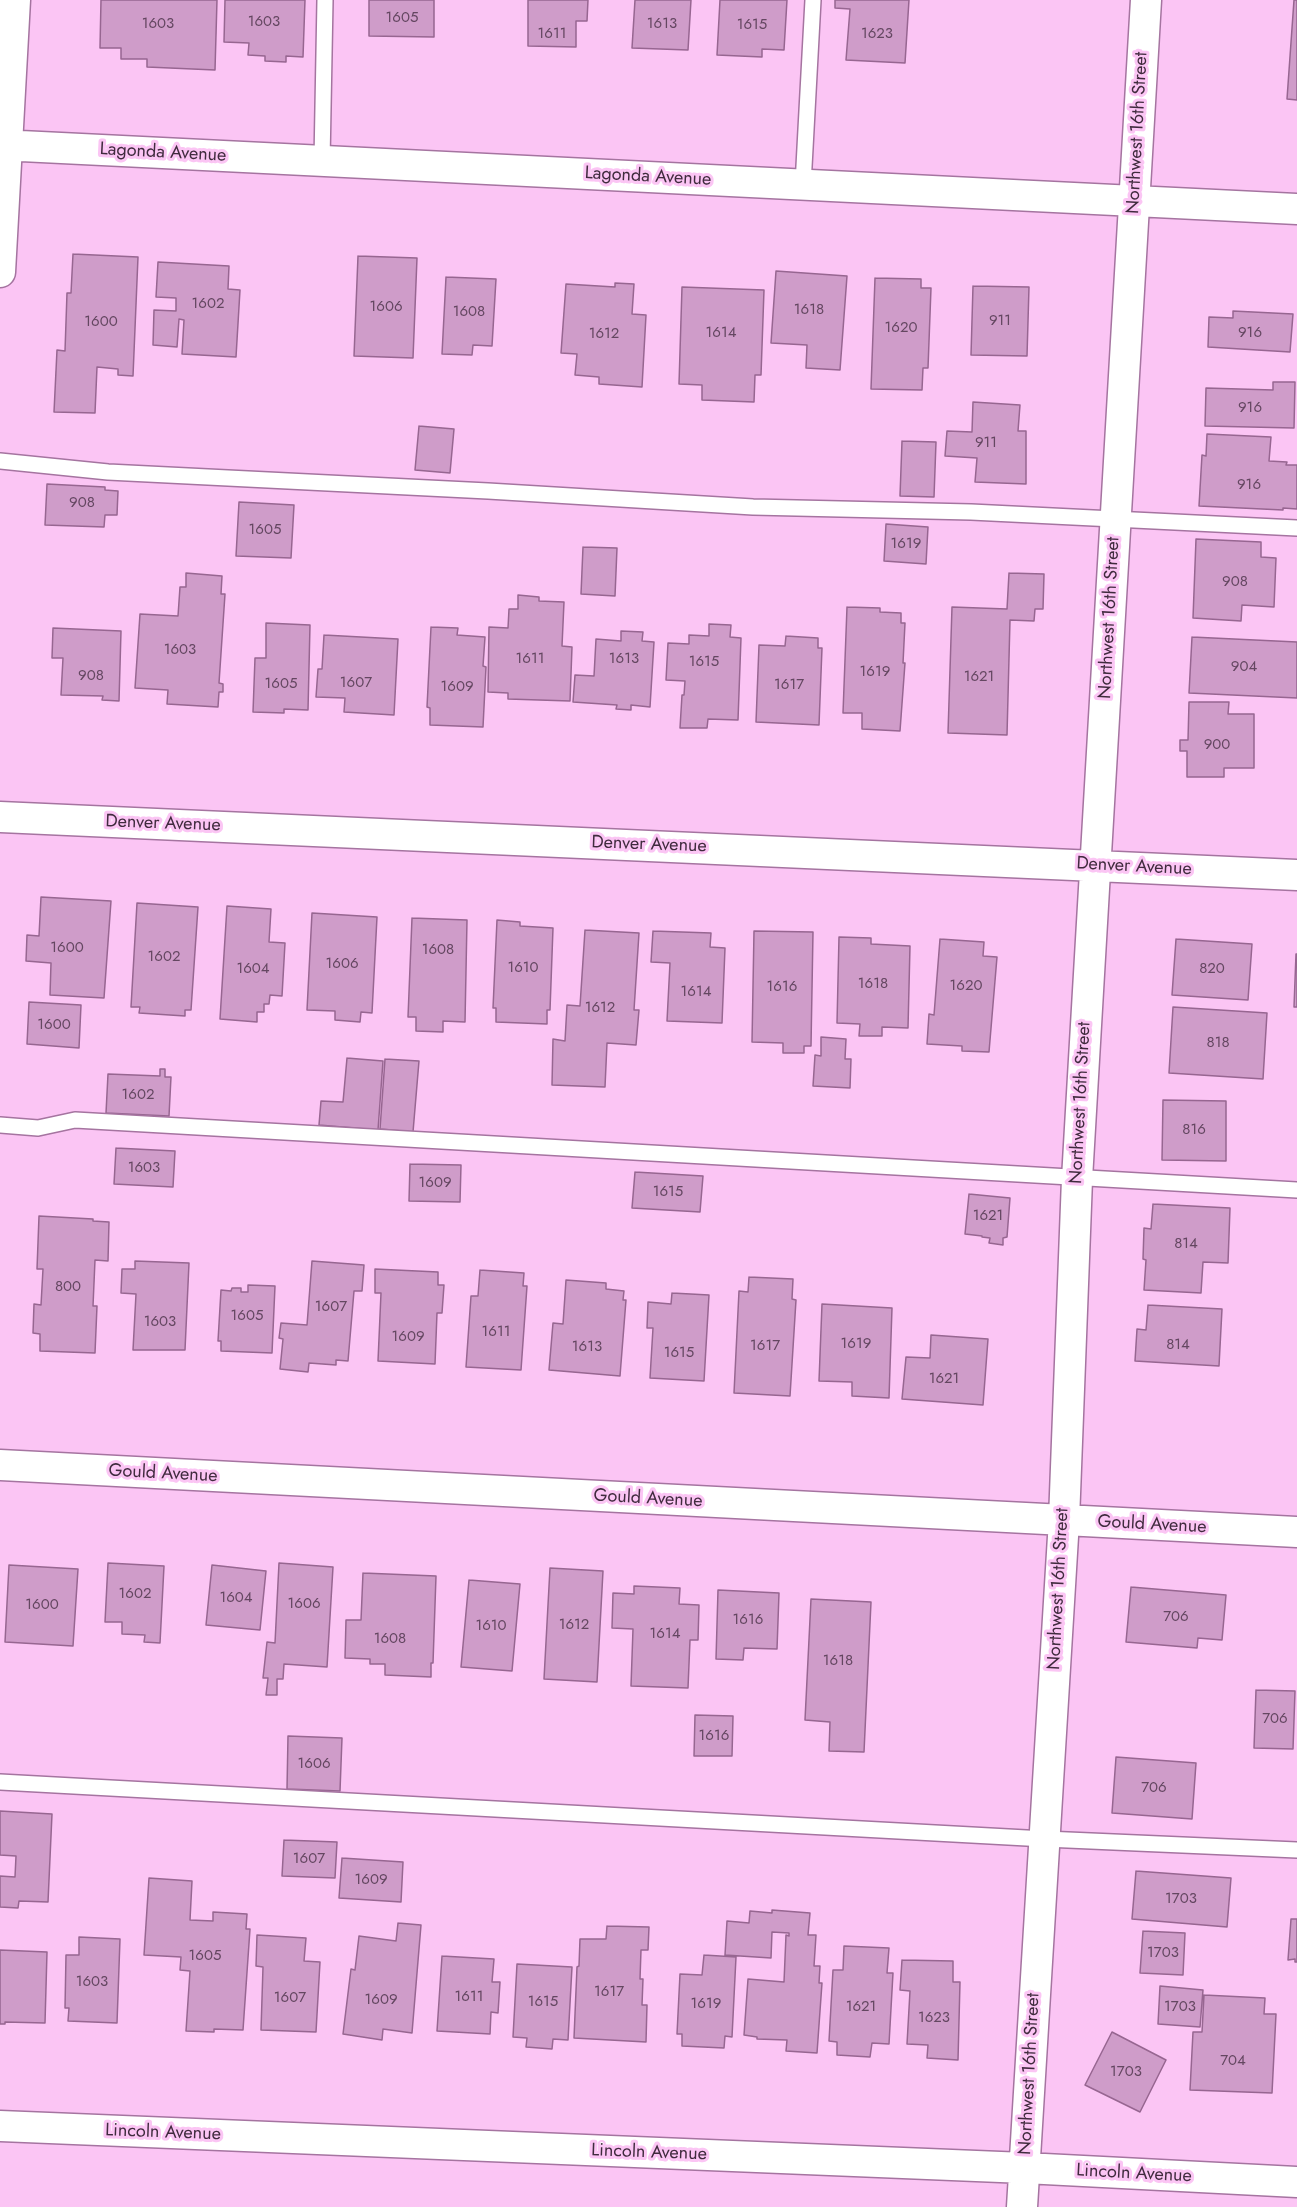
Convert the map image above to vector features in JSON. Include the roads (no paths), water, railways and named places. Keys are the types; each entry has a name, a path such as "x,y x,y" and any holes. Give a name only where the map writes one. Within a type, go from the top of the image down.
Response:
{"street":[{"path":"0,272 4,145 15,0"},
{"name":"Northwest 16th Street","path":"1022,2207 1064,1521 1077,1179 1146,0"},
{"name":"Lagonda Avenue","path":"4,145 1297,209"},
{"name":"Denver Avenue","path":"0,817 1297,875"},
{"name":"Gould Avenue","path":"0,1466 1297,1532"},
{"name":"Lincoln Avenue","path":"0,2126 1025,2168 1297,2182"}],"lane":[{"path":"322,160 325,0"},
{"path":"802,185 813,0"},
{"path":"0,461 108,472 730,506 971,512 1297,528"},
{"path":"0,1125 38,1128 75,1120 1297,1190"},
{"path":"0,1782 1045,1839 1297,1850"}]}
